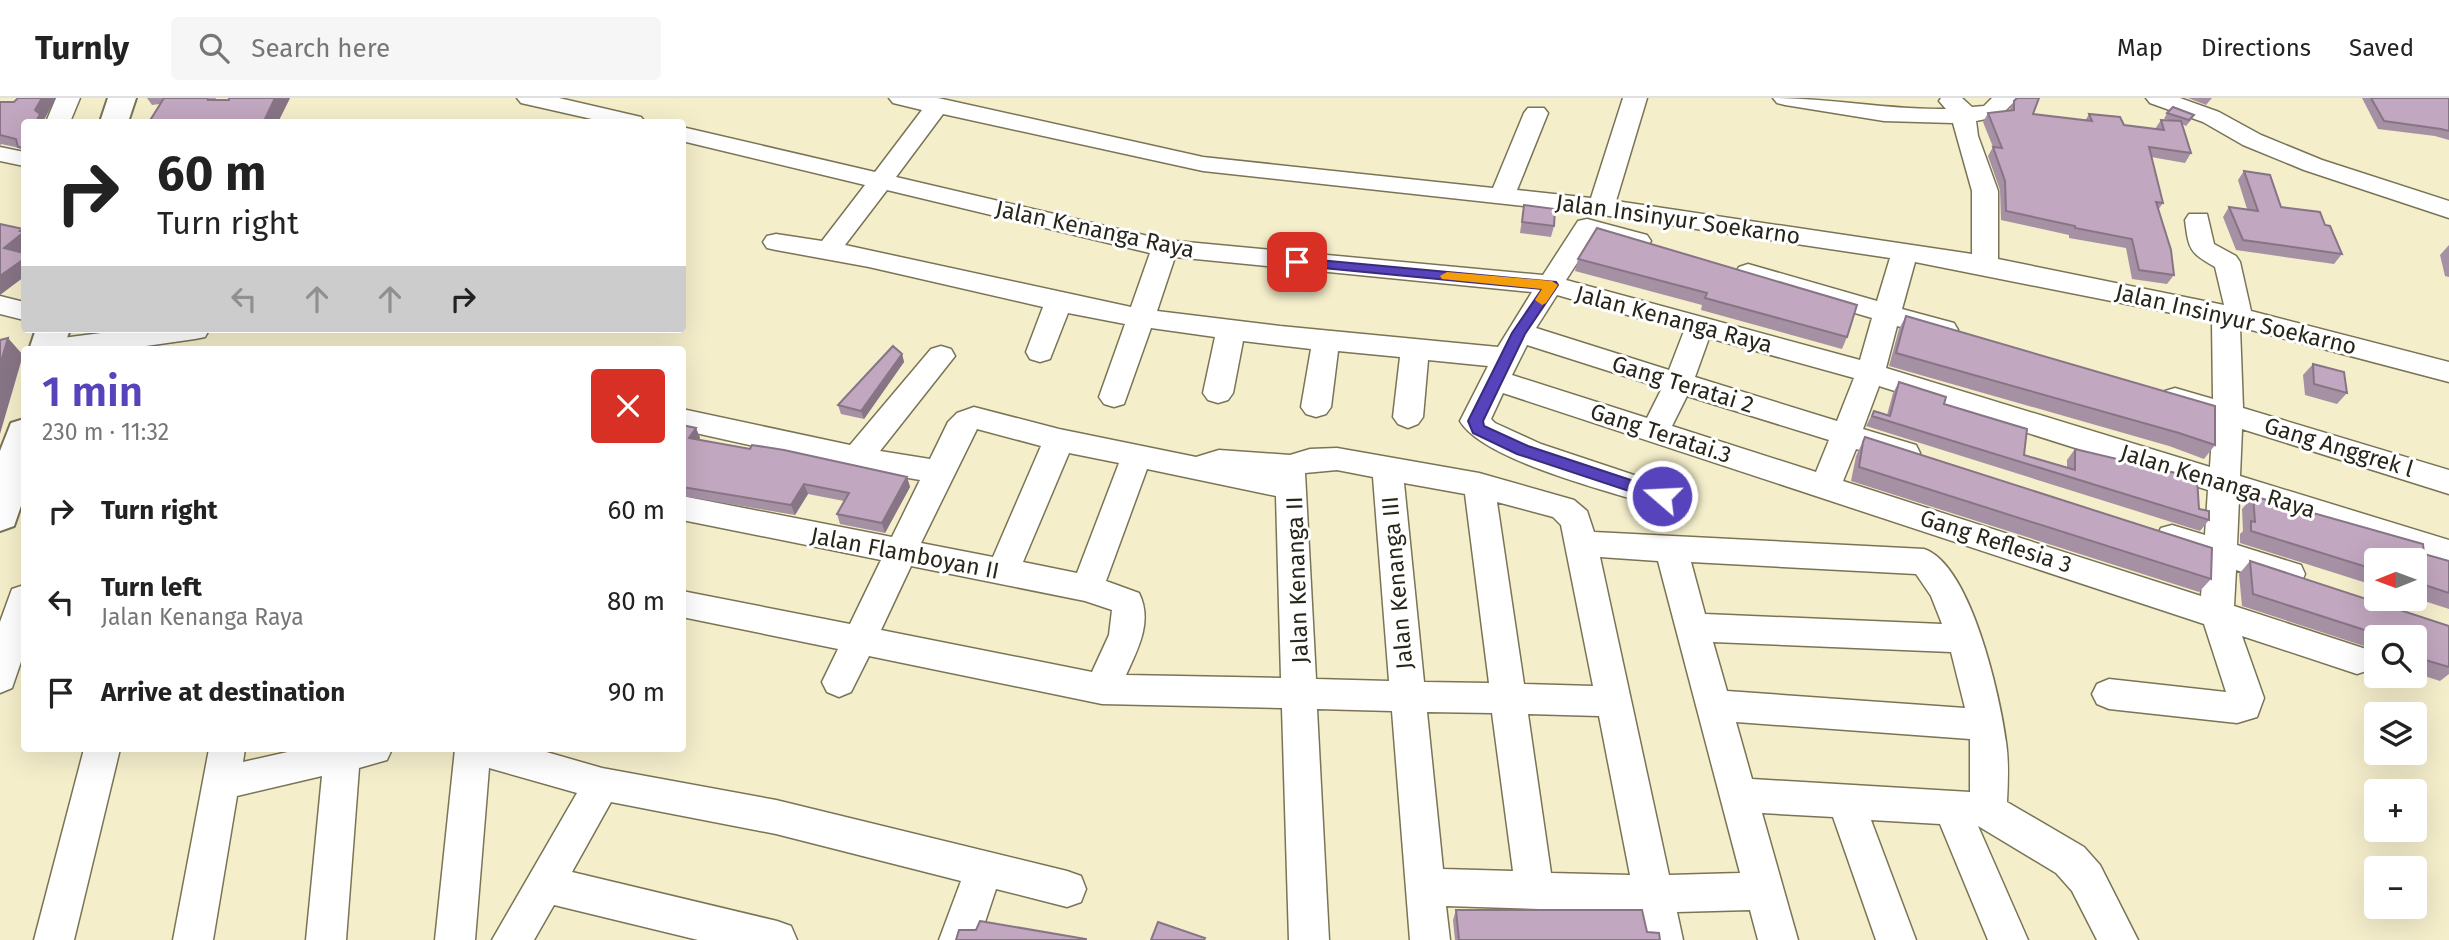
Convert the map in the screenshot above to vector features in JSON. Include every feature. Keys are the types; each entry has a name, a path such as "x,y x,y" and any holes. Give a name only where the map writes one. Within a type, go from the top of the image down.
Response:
{"main road":[{"path":"115,119 122,98"},
{"path":"0,516 21,442"}],"street":[{"path":"59,119 68,98"},
{"path":"529,98 620,119"},
{"name":"Jalan Insinyur Soekarno","path":"901,98 1203,164 1599,205 1905,252 1985,257 2235,309 2449,372"},
{"path":"1635,98 1599,205 1507,357 1475,421 1478,429 1523,450 1662,496"},
{"path":"1785,98 1868,114 1965,115 1992,111 2006,98"},
{"path":"1945,98 1965,115 1966,136 1984,191 1985,257"},
{"path":"2158,98 2211,117 2252,140 2313,165 2449,210"},
{"path":"829,249 938,105"},
{"path":"1502,197 1536,113"},
{"name":"Jalan Kenanga Raya","path":"686,135 1165,248 1552,285 1870,373 2449,553"},
{"path":"0,154 21,158"},
{"path":"1599,205 1665,249"},
{"path":"2109,694 2237,708 2245,706 2246,698 2217,613 2222,483 2235,309 2227,262 2202,248 2198,220"},
{"path":"776,242 896,262 1142,318 1326,341 1507,357"},
{"path":"1114,397 1165,248"},
{"path":"1826,486 1870,373 1905,252"},
{"path":"1730,268 1975,339"},
{"path":"1040,352 1059,301"},
{"path":"1655,432 1679,382 1700,326"},
{"path":"1218,393 1231,330"},
{"path":"76,346 173,333"},
{"path":"1316,407 1326,341"},
{"path":"1408,417 1415,349"},
{"path":"857,458 941,356"},
{"name":"Gang Teratai 2","path":"1507,357 1679,382 1932,461"},
{"name":"Gang Teratai.3","path":"1507,357 1655,432 1826,486"},
{"name":"Gang Anggrek l","path":"2152,391 2449,482"},
{"path":"839,682 959,430 974,418 1059,440 1196,468 1219,461 1292,477 1322,458 1387,467 1479,485 1563,508 1576,520 1663,940"},
{"path":"686,420 857,458 940,472"},
{"path":"1003,572 1059,440"},
{"path":"1087,588 1116,518 1137,455"},
{"name":"Jalan Kenanga III","path":"1387,467 1430,940"},
{"name":"Jalan Kenanga II","path":"1292,477 1309,940"},
{"path":"1479,485 1534,888"},
{"name":"Gang Reflesia 3","path":"1826,486 2357,660"},
{"name":"Jalan Flamboyan II","path":"686,509 1087,588 1127,602 1130,611 1128,624 1102,689"},
{"path":"2141,527 2322,585"},
{"path":"1581,544 1924,562 1934,569 1964,639 1986,725 1990,780 1970,810 2008,940"},
{"path":"1671,550 1778,940"},
{"path":"686,605 1102,689 1613,701"},
{"path":"7,666 21,610"},
{"path":"1692,627 1964,639"},
{"path":"1714,705 1986,725"},
{"path":"54,940 101,752"},
{"path":"455,940 473,752"},
{"path":"490,752 602,784 776,817 1067,889"},
{"path":"193,940 224,766 358,753 326,940"},
{"path":"512,940 602,784"},
{"path":"1739,795 1970,810 2070,859 2086,878 2118,940"},
{"path":"1846,802 1896,940"},
{"path":"959,940 985,867"},
{"path":"544,884 777,940"},
{"path":"1426,887 1534,888 1653,894 1763,891"}],"building":[{"path":"18,98 42,98 35,110 40,114 38,119 21,119 21,148 18,147 16,139 0,135 0,102 14,102"},
{"path":"164,98 275,98 265,119 151,119"},
{"path":"2017,98 2039,98 2033,114 2092,121 2089,114 2120,117 2124,125 2164,130 2161,120 2181,121 2191,153 2149,147 2163,203 2156,202 2171,250 2174,275 2139,270 2132,239 2006,211 2005,181 1993,147 2002,148 1988,113 2014,110 2014,101"},
{"path":"2371,98 2449,98 2449,131 2384,121"},
{"path":"2173,107 2194,115 2189,120 2167,113"},
{"path":"2244,171 2270,175 2281,207 2320,212 2325,225 2330,226 2342,254 2243,240 2229,207 2258,211"},
{"path":"1524,205 1555,209 1554,226 1522,222"},
{"path":"0,224 21,229 21,234 4,248 21,252 21,261 0,276"},
{"path":"1597,228 1857,305 1847,337 1705,298 1707,293 1578,259"},
{"path":"1906,316 2215,406 2215,445 1896,353"},
{"path":"8,338 0,365 0,340"},
{"path":"893,346 902,354 861,411 838,405"},
{"path":"2313,364 2344,372 2347,393 2314,384"},
{"path":"1899,382 1946,397 1944,404 2027,429 2024,455 2075,470 2075,449 2197,478 2199,509 2209,511 2209,520 1872,416 1874,411 1890,416"},
{"path":"686,426 696,428 689,438 750,449 752,445 784,450 907,477 882,523 837,514 849,493 804,484 791,505 686,488"},
{"path":"1865,437 2212,548 2211,579 1859,467"},
{"path":"2253,496 2423,544 2423,548 2364,548 2364,566 2251,531 2251,521 2255,522"},
{"path":"2427,555 2449,561 2449,593 2427,586"},
{"path":"2250,561 2364,598 2364,611 2403,611 2449,626 2449,667 2427,661 2427,625 2364,625 2364,630 2253,594"},
{"path":"1456,910 1642,910 1647,932 1659,933 1660,940 1459,940"},
{"path":"980,921 1086,940 956,940 959,930 976,930"},
{"path":"1158,922 1205,938 1151,940"}],"slow traffic":[{"path":"1447,276 1552,285 1542,300"}],"route":[{"path":"1297,262 1552,285 1519,333 1475,421 1478,429 1523,450 1662,496"}]}
